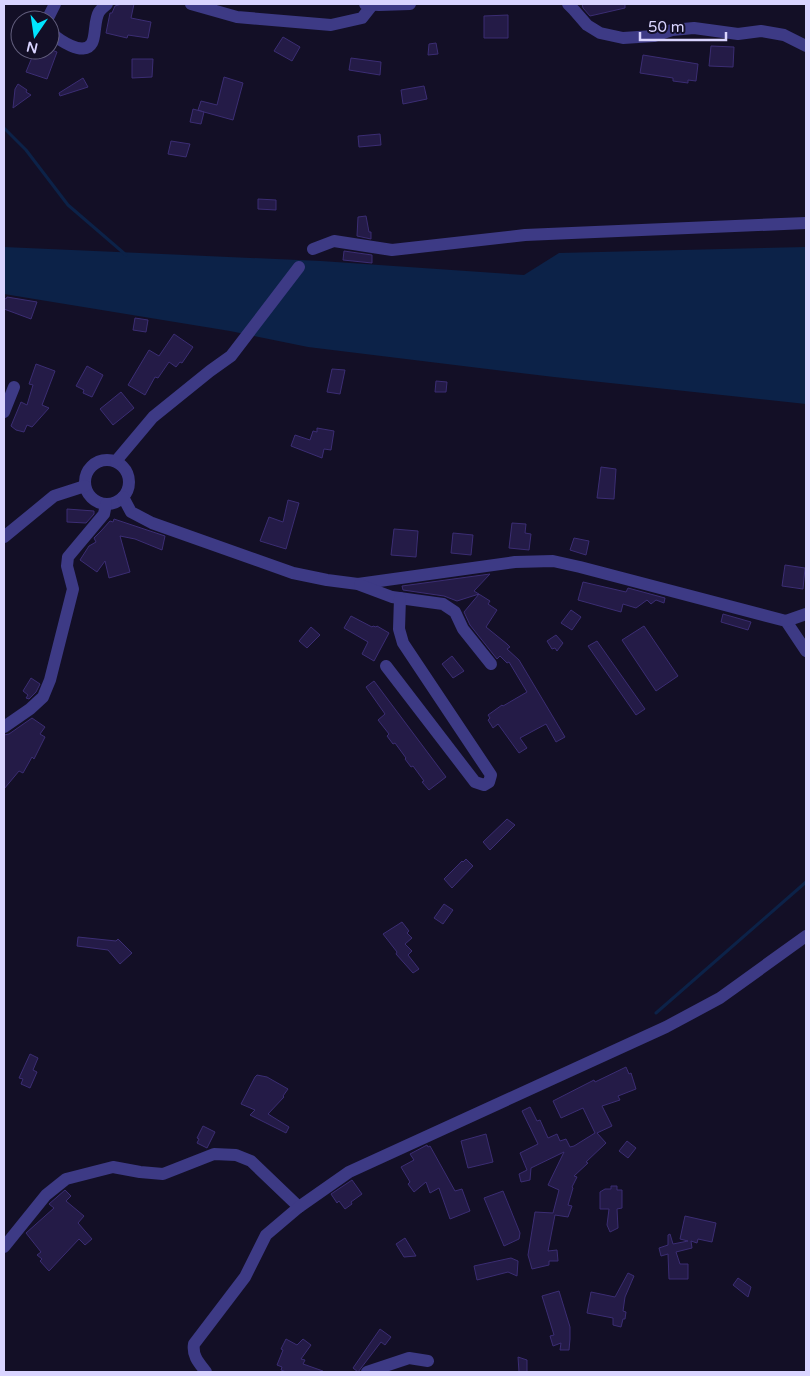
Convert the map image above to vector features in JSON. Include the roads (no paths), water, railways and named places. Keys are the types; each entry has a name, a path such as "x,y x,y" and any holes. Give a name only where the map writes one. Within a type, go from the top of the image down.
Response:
{"street":[{"path":"60,40 79,49 87,48 92,43 98,13 107,4"},
{"path":"191,4 237,17 331,25 362,18 369,4 410,4"},
{"path":"568,4 587,25 600,33 623,38 654,36 672,30 694,28 738,34 761,31 784,35 806,46"},
{"path":"314,249 334,242 392,250 524,235 806,223"},
{"path":"116,461 153,417 231,356 299,266"},
{"path":"4,412 14,387"},
{"path":"106,459 116,461 124,467 129,477 129,488 124,497 115,503 106,504 96,501 89,495 85,486 85,476 97,462 106,459"},
{"path":"4,537 54,496 85,486"},
{"path":"124,497 131,512 152,523 293,573 358,584 392,597 443,604 455,612 464,630 491,664"},
{"path":"4,727 30,709 43,696 50,680 73,589 67,566 68,557 104,514 106,504"},
{"path":"358,584 515,562 553,561 786,622 806,614"},
{"path":"386,666 475,782 484,785 489,782 491,775 403,643 399,629 400,598"},
{"path":"786,622 806,651"},
{"path":"206,1372 196,1360 193,1350 194,1344 245,1277 266,1235 299,1207 350,1172 666,1027 720,998 806,936"},
{"path":"4,1247 46,1195 66,1178 113,1167 163,1174 214,1154 236,1155 251,1161 299,1207"},
{"path":"367,1372 409,1358 428,1361"}],"water":[{"path":"4,247 321,261 524,275 559,253 806,247 806,404 554,377 308,347 230,331 4,294"}],"waterway":[{"path":"4,128 26,150 68,205 126,255"},
{"path":"656,1013 806,882"}]}
